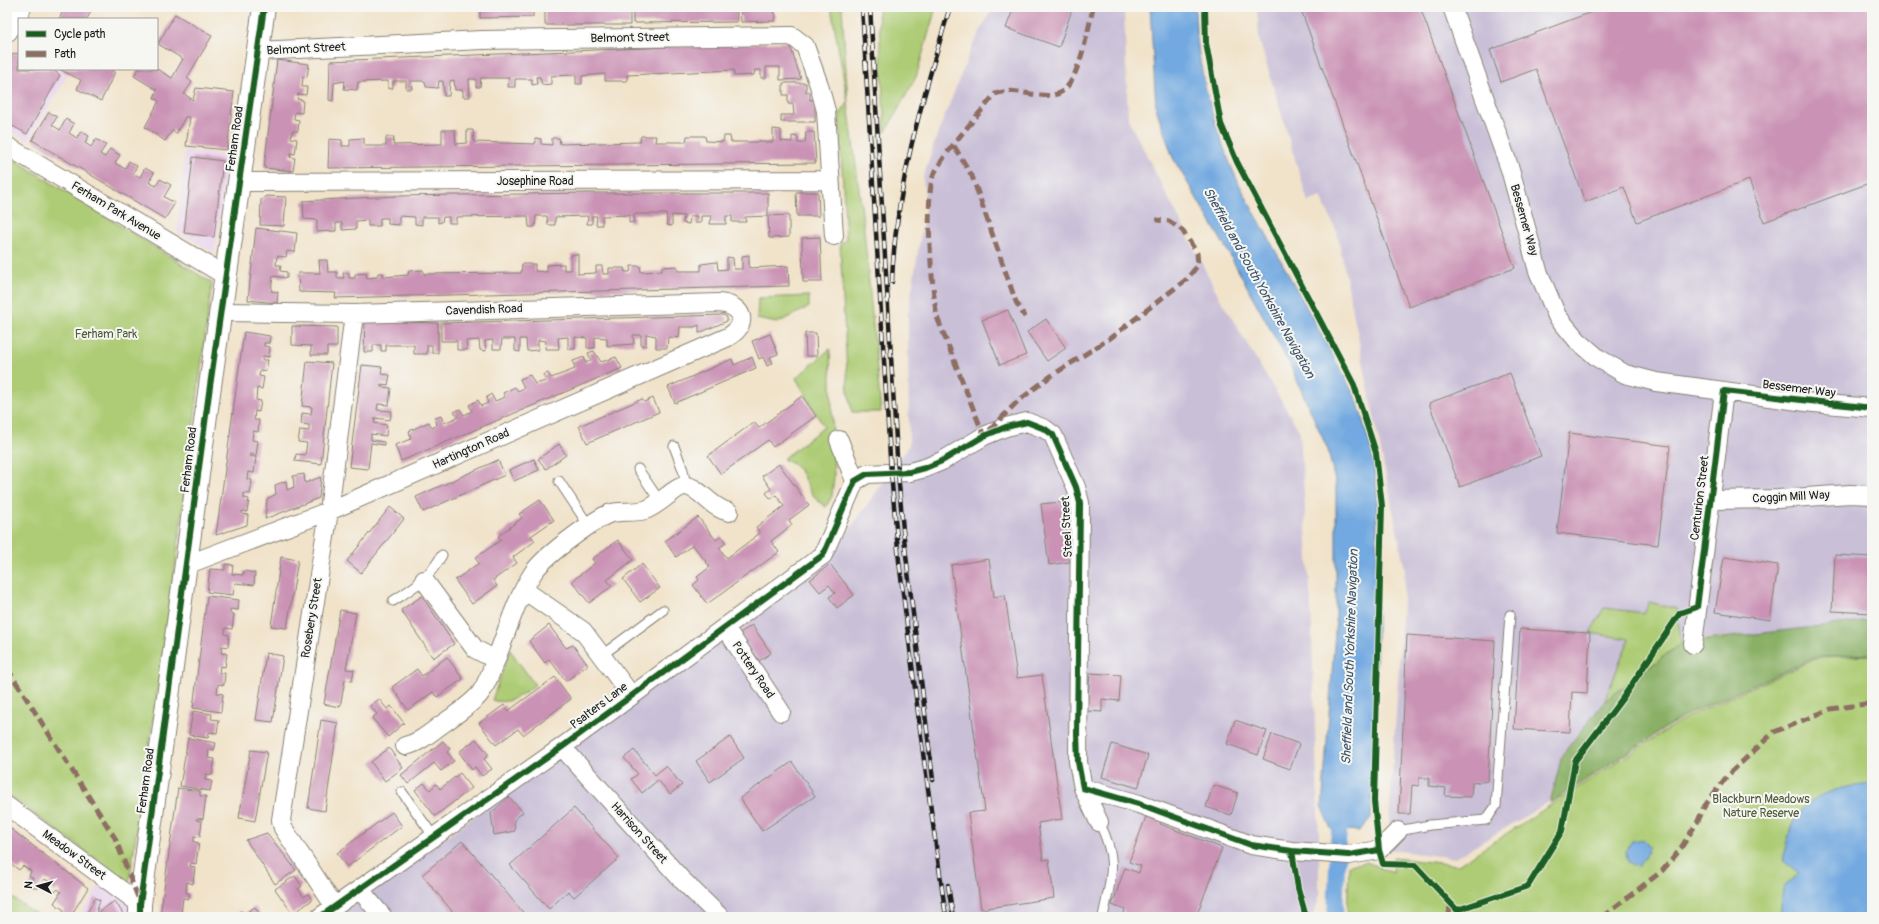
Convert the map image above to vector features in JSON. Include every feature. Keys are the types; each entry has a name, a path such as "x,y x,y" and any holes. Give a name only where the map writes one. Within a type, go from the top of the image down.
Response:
{"street":[{"path":"7,30 20,7"},
{"name":"Ferham Road","path":"140,910 209,393 264,7"},
{"name":"Bessemer Way","path":"1452,7 1510,169 1538,271 1557,316 1577,340 1598,358 1625,374 1656,382 1872,408"},
{"name":"Belmont Street","path":"258,51 482,40 792,36 805,46 824,104 834,236"},
{"name":"Ferham Park Avenue","path":"7,146 226,276"},
{"name":"Josephine Road","path":"240,182 830,180"},
{"name":"Cavendish Road","path":"221,312 354,314 719,303 731,304 738,310 741,316"},
{"name":"Rosebery Street","path":"335,907 283,828 281,820 329,511 354,314"},
{"name":"Hartington Road","path":"186,565 329,511 728,337 736,332 740,325 741,316"},
{"name":"Centurion Street","path":"1693,644 1724,391"},
{"name":"Steel Street","path":"855,481 867,474 898,473 925,468 942,461 984,436 1006,427 1027,422 1045,429 1052,435 1076,487 1080,503 1077,733 1078,762 1083,788 1098,822"},
{"path":"838,440 855,481"},
{"name":"Psalters Lane","path":"320,917 562,747 823,555 855,481"},
{"path":"405,746 414,744 447,721 479,695 496,660 524,590 534,571 542,561 589,526 604,516 614,512 642,511 660,503 679,487 686,486 695,489 713,506 729,512"},
{"name":"Coggin Mill Way","path":"1711,500 1778,499 1850,494 1872,495"},
{"path":"424,580 470,644 480,653 496,660"},
{"path":"524,590 583,631 602,654 631,695"},
{"name":"Pottery Road","path":"725,627 781,712"},
{"name":"Harrison Street","path":"562,747 681,879 720,917"},
{"path":"1083,788 1139,804 1251,845 1349,855 1379,850 1398,830"},
{"name":"Meadow Street","path":"7,806 140,910"},
{"path":"360,890 383,917"}],"lane":[{"path":"674,446 683,470 686,486"},
{"path":"638,469 660,503"},
{"path":"560,481 589,526"},
{"path":"393,601 424,580 434,569 442,555"},
{"path":"602,654 663,610"},
{"path":"1398,830 1430,825 1486,820 1496,806 1510,615"},
{"path":"402,792 434,837"},
{"path":"1098,822 1107,842 1112,860 1111,879 1103,917"}],"shaded area":[{"path":"993,7 1124,7 1128,119 1219,297 1300,432 1311,607 1319,839 1319,901 1311,917 337,917 832,554 909,446 908,314 926,203 923,179 936,138 972,47"},
{"path":"1257,7 1872,7 1872,622 1683,641 1629,639 1604,702 1562,755 1549,802 1455,858 1391,850 1389,823 1405,570 1337,232 1321,197 1308,202 1259,39"},
{"path":"17,47 18,70 58,70 68,75 28,141 7,129 7,66"},
{"path":"185,150 229,156 215,253 177,232"},
{"path":"110,869 134,912 134,917 79,917"}],"green space":[{"path":"831,7 842,7 848,103"},
{"path":"878,7 936,7 916,77 885,133"},
{"path":"848,103 864,229 881,412 852,412 848,390 840,244 846,239 839,116"},
{"name":"Ferham Park","path":"7,155 212,283 172,591 129,883 7,794"},
{"path":"809,296 809,307 777,323 757,319 758,298"},
{"path":"830,349 834,476 832,496 826,507 818,501 810,491 802,474 796,466 783,459 824,427 796,378"},
{"path":"1649,602 1677,609 1681,643 1604,702 1629,639 1590,633 1604,608 1644,613"},
{"path":"1872,620 1872,654 1819,656 1684,716 1550,803 1562,755 1604,702 1681,643"},
{"path":"510,650 535,685 510,700 492,700"},
{"name":"Blackburn Meadows Nature Reserve","path":"1872,655 1872,917 1347,917 1349,865 1367,862 1393,873 1394,858 1458,865 1685,718 1820,657"},
{"path":"7,894 40,917 7,917"}],"water":[{"path":"1150,7 1195,7 1199,52 1208,98 1214,120 1230,163 1239,184 1357,400 1372,452 1377,491 1377,635 1371,818 1359,831 1331,829 1322,808 1336,618 1336,486 1328,450 1291,367 1227,250 1173,158 1156,108"},
{"path":"1872,784 1872,917 1780,917 1783,888 1799,873 1782,860 1789,833 1795,818 1802,809 1819,796 1839,789"},
{"path":"1643,839 1650,848 1638,867 1628,862 1625,851 1632,841"}],"building":[{"path":"65,7 93,7 88,18 60,18"},
{"path":"480,7 533,7 533,17 480,18"},
{"path":"545,7 630,7 630,25 545,25"},
{"path":"633,7 737,7 737,22 633,23"},
{"path":"740,7 772,7 776,16 775,21 741,22"},
{"path":"1014,7 1073,7 1059,47 1006,28"},
{"path":"1300,7 1420,7 1515,268 1409,307"},
{"path":"1605,7 1872,7 1872,182 1764,222 1749,180 1637,222 1624,187 1585,202 1536,69 1501,82 1490,50"},
{"path":"175,14 212,36 187,78 192,82 184,94 193,100 196,88 234,92 227,150 186,146 190,117 185,117 176,134 173,130 165,141 145,127 159,101 154,98 157,90 134,76 137,70 158,70 172,78 183,59 158,44"},
{"path":"789,42 801,79 780,80 780,67 766,67 766,78 761,78 761,70 755,70 754,75 734,76 734,70 627,75 627,81 605,81 605,74 582,76 582,84 576,84 576,75 551,76 551,84 542,85 540,77 536,77 537,84 532,85 532,79 515,79 515,87 508,87 509,78 481,78 480,87 476,87 476,79 469,79 470,97 463,97 463,90 455,90 454,80 450,81 449,96 444,96 443,81 439,81 438,88 426,87 425,81 411,81 412,89 406,89 406,81 393,81 393,88 388,89 388,81 358,82 357,90 344,89 345,81 334,83 333,101 329,100 330,61"},
{"path":"18,53 18,70 53,70 60,75 27,134 7,123 7,66 13,54"},
{"path":"277,60 309,64 307,77 303,76 302,87 307,87 306,95 298,94 297,99 303,100 302,113 295,112 294,119 299,120 298,131 292,131 291,138 297,139 295,154 290,153 290,157 295,158 293,171 264,168"},
{"path":"61,70 112,70 115,72 101,101 77,89 81,80"},
{"path":"783,83 806,83 806,92 810,92 810,100 815,100 815,122 781,122 781,115 794,115 793,104 788,104 788,95 783,95"},
{"path":"49,112 57,117 52,125 60,130 66,119 74,124 69,133 77,138 81,131 89,136 85,143 91,147 96,139 106,145 100,154 105,157 110,149 120,155 115,163 125,169 129,161 137,166 133,173 140,177 145,168 154,173 149,182 156,186 160,179 171,185 164,197 175,203 165,219 32,140"},
{"path":"773,129 781,130 781,141 792,142 792,136 798,137 798,143 805,143 806,132 814,132 816,163 328,168 329,139 342,140 342,146 350,146 350,139 364,138 364,146 386,146 386,137 394,137 393,145 442,144 442,130 455,130 456,144 467,143 467,130 473,130 474,142 535,144 536,138 541,139 541,144 552,145 552,138 559,138 560,144 640,142 641,136 656,136 655,142 686,142 687,136 705,136 706,141 723,142 724,136 730,136 731,142 773,142"},
{"path":"193,157 223,161 214,237 184,233"},
{"path":"796,192 818,192 819,216 797,216"},
{"path":"587,193 768,193 768,216 745,217 746,222 732,222 732,216 726,216 726,224 710,224 711,216 701,216 701,223 695,223 697,216 690,216 689,224 683,223 684,216 672,215 672,226 667,225 666,214 634,214 634,222 629,223 629,215 602,216 602,225 596,225 597,216 592,216 592,224 587,224 588,216 555,217 555,225 548,225 547,216 536,216 535,227 529,227 528,216 456,217 456,223 449,223 449,217 443,217 442,222 438,223 438,217 422,217 422,225 415,224 415,217 399,216 399,225 388,224 388,218 380,218 380,226 368,226 368,220 356,221 356,229 342,230 342,223 336,223 336,231 317,232 317,220 304,219 303,201 396,196"},
{"path":"266,196 286,197 284,226 260,225 261,200"},
{"path":"789,215 789,237 769,238 768,216"},
{"path":"256,228 297,233 295,252 287,251 286,257 277,256 276,265 281,265 280,271 287,272 287,278 273,276 271,291 278,292 277,303 248,300"},
{"path":"820,237 822,282 803,282 802,238"},
{"path":"578,254 578,274 596,273 596,266 602,266 603,274 609,274 609,268 624,268 625,272 630,272 631,266 640,266 641,272 662,271 662,267 677,266 678,271 701,271 701,264 717,262 718,270 727,269 727,257 733,258 734,269 742,269 742,256 749,255 749,268 788,266 789,286 335,298 336,293 299,292 298,273 320,273 319,260 327,260 328,272 337,272 337,278 344,278 343,273 349,273 349,278 355,278 355,274 366,273 367,278 377,277 378,273 383,273 384,277 408,275 409,271 423,270 424,274 521,273 522,264 535,264 535,271 547,272 546,265 564,264 564,270 571,270 571,255"},
{"path":"1008,310 1026,355 1000,365 982,320"},
{"path":"723,315 727,317 727,321 699,333 699,325 694,327 680,327 679,338 668,337 667,348 656,348 656,336 646,334 646,346 641,345 641,335 633,335 634,344 607,346 607,338 595,337 595,348 587,348 587,338 575,337 575,349 568,349 568,337 558,338 559,349 545,349 546,341 538,340 538,350 527,351 526,339 520,339 520,352 515,351 515,339 502,339 501,349 493,349 493,340 485,341 486,351 480,350 479,340 466,341 467,350 457,350 457,341 441,341 441,323"},
{"path":"1046,319 1066,348 1047,361 1027,332"},
{"path":"365,321 438,323 438,353 432,353 432,345 427,345 427,354 414,354 414,345 386,345 386,351 381,351 381,345 373,345 373,352 364,352"},
{"path":"292,326 337,327 337,347 327,347 327,355 311,355 311,346 292,345"},
{"path":"244,332 270,336 269,343 264,343 264,346 270,347 269,357 263,356 262,360 268,360 266,371 260,370 259,376 264,377 262,389 257,388 256,400 261,401 259,412 255,411 254,420 259,420 258,432 253,431 252,440 258,441 256,455 250,454 249,456 256,457 254,473 248,472 247,479 252,480 250,494 244,493 244,498 249,499 247,512 242,511 242,514 248,515 247,525 216,535"},
{"path":"805,333 816,333 817,356 806,356"},
{"path":"770,334 778,354 770,357 773,363 767,366 763,357 759,359 752,341"},
{"path":"594,351 601,362 616,357 622,368 401,461 395,445 411,439 409,431 429,422 432,428 437,425 435,418 441,416 444,423 458,417 454,412 460,409 464,415 472,411 469,405 478,400 481,406 488,403 486,398 491,394 495,401 505,397 503,393 515,387 518,391 524,388 520,379 530,375 535,384 546,381 543,375 548,373 551,378 575,369 573,361 584,357 586,363 591,360 588,353"},
{"path":"752,357 756,368 675,403 668,387 732,359 734,365"},
{"path":"307,361 332,363 321,464 295,461 296,454 305,455 307,443 298,442 300,430 309,431 309,425 301,424 302,413 311,414 312,407 302,406"},
{"path":"362,365 382,367 381,374 390,375 388,385 381,384 381,387 391,388 389,405 378,404 377,410 392,411 390,420 375,418 374,423 387,425 386,436 371,434 371,440 384,442 384,445 371,443 368,469 349,467"},
{"path":"1510,373 1541,456 1460,487 1429,403"},
{"path":"802,396 816,416 773,447 768,440 721,474 708,456 754,422 759,428"},
{"path":"653,398 659,412 587,443 579,426 642,399 644,402"},
{"path":"1569,433 1670,446 1658,545 1557,533"},
{"path":"559,444 566,455 546,469 538,459"},
{"path":"534,459 539,470 514,481 509,470"},
{"path":"498,460 505,475 423,512 416,497"},
{"path":"779,464 809,505 789,520 792,525 771,541 779,552 707,604 693,585 699,580 697,577 710,567 693,545 676,557 665,541 698,517 716,540 721,536 726,543 719,548 727,558 760,533 756,527 784,506 776,495 771,499 766,493 771,489 762,476"},
{"path":"304,474 305,483 321,477 319,498 265,519 267,499 276,494 275,485 286,481 287,490 294,487 293,476"},
{"path":"540,500 554,520 531,536 535,541 513,557 517,563 493,580 497,586 472,604 455,580 479,563 475,558 501,540 498,536 522,518 519,514"},
{"path":"1061,502 1070,562 1049,565 1041,504"},
{"path":"390,507 404,519 361,573 347,561"},
{"path":"618,540 633,560 607,580 612,586 589,603 572,581 595,563 592,559"},
{"path":"1835,555 1872,557 1872,613 1832,611"},
{"path":"281,557 298,560 287,628 271,626"},
{"path":"1724,557 1778,565 1770,620 1715,612"},
{"path":"989,559 994,597 1005,595 1017,678 1042,675 1062,819 1038,823 1043,860 1049,859 1054,898 981,909 968,813 985,811 951,565"},
{"path":"225,564 233,565 232,574 243,575 244,571 255,573 254,585 235,583 233,595 207,592 210,569 225,570"},
{"path":"642,564 660,588 640,602 623,579"},
{"path":"830,564 854,595 837,608 829,597 835,593 829,585 820,592 810,580"},
{"path":"207,596 239,600 238,610 230,609 230,613 234,614 232,629 225,628 225,634 229,635 228,647 222,646 221,653 227,654 225,667 220,666 219,673 225,673 224,685 218,684 217,693 223,694 221,712 193,708"},
{"path":"422,596 454,644 433,658 401,610"},
{"path":"340,610 356,613 346,669 354,670 352,681 345,680 340,707 324,704"},
{"path":"549,625 566,648 573,645 588,665 566,681 549,659 545,663 529,641"},
{"path":"752,625 771,653 759,661 740,633"},
{"path":"1520,629 1590,633 1587,693 1572,692 1570,732 1514,729"},
{"path":"1407,635 1495,641 1488,781 1472,783 1471,797 1445,796 1446,788 1429,786 1429,778 1419,778 1419,786 1412,785 1410,814 1399,814"},
{"path":"266,653 283,656 273,722 256,720"},
{"path":"447,657 463,679 437,697 433,692 408,710 392,687 417,669 422,676"},
{"path":"1090,673 1121,675 1119,701 1102,699 1102,712 1087,711"},
{"path":"555,677 571,699 523,735 518,729 496,745 479,723 504,705 508,711"},
{"path":"379,699 387,709 391,706 404,723 388,737 372,718 377,714 370,706"},
{"path":"193,711 212,714 211,719 219,720 217,733 209,732 208,738 189,735"},
{"path":"321,720 338,723 325,811 308,808"},
{"path":"1235,720 1267,731 1258,755 1227,744"},
{"path":"1272,734 1299,744 1290,769 1263,759"},
{"path":"730,737 744,758 710,782 696,761"},
{"path":"188,738 216,743 214,750 209,749 208,758 215,759 212,775 206,774 205,780 212,781 210,791 180,786"},
{"path":"476,739 489,755 484,759 492,769 482,776 475,767 472,770 459,752"},
{"path":"443,741 450,749 447,752 454,761 441,771 434,763 408,784 401,775"},
{"path":"1112,744 1148,755 1138,788 1102,777"},
{"path":"389,748 403,768 385,781 371,762"},
{"path":"251,750 267,752 255,821 239,818"},
{"path":"634,750 655,775 666,766 682,785 670,794 658,780 642,793 631,779 638,774 624,758"},
{"path":"792,762 815,796 762,831 740,798"},
{"path":"460,773 472,788 435,816 415,790 424,783 430,790 436,784 440,789"},
{"path":"1213,785 1238,793 1231,815 1206,807"},
{"path":"178,788 200,791 200,796 206,796 203,819 197,818 196,820 202,821 200,837 194,836 194,842 199,843 196,864 191,863 190,866 195,867 193,884 187,882 186,893 189,893 189,899 183,898 181,914 175,914 175,917 160,917"},
{"path":"509,797 523,812 514,820 515,831 494,835 491,813"},
{"path":"574,808 619,858 574,897 568,891 549,909 510,865"},
{"path":"392,812 402,826 347,867 337,853"},
{"path":"1147,814 1161,820 1160,824 1222,848 1196,917 1123,917 1125,910 1112,905 1125,868 1139,873 1141,866 1129,862"},
{"path":"7,826 88,888 70,917 60,917 64,910 54,903 61,892 58,889 55,892 48,886 51,882 44,879 37,889 30,885 33,878 29,876 31,871 23,866 19,870 10,863 13,858 7,854"},
{"path":"267,833 296,870 275,884 246,840"},
{"path":"462,841 527,917 457,917 422,875"},
{"path":"295,876 302,886 298,889 304,897 308,894 312,900 293,914 275,889"},
{"path":"95,898 100,900 95,917 85,917"},
{"path":"115,901 125,917 103,917 99,911"},
{"path":"255,907 262,917 233,917 241,911 244,914"}],"waterway":[{"name":"Sheffield and South Yorkshire Navigation","path":"1335,917 1338,841 1342,809"}],"railway":[{"path":"862,7 891,473 899,561 923,753 946,917"},
{"path":"870,7 898,473 903,530 933,780"},
{"path":"892,282 894,247 899,212 912,143 950,7"},
{"path":"948,885 953,917"}],"marked path":[{"path":"1093,7 1079,64 1069,84 1064,90 1049,95 1012,91 995,94 947,153 934,174 931,185 929,221 930,244 937,317 984,436 1018,401 1051,376 1109,339 1187,279 1198,265 1197,253 1182,230 1169,221 1156,220"},
{"path":"954,146 972,176 1016,302 1025,317"},
{"path":"7,668 115,838 139,900"},
{"path":"1602,917 1662,871 1679,851 1698,821 1704,807 1727,776 1774,732 1831,709 1872,703"},
{"path":"1449,917 1450,904"}],"cycle path":[{"path":"140,917 140,904 209,393 264,7"},
{"path":"1205,7 1206,43 1221,124 1237,162 1354,385 1376,453 1382,506 1374,801 1379,850 1383,864 1415,865 1457,910 1528,886 1562,831 1575,761 1622,699 1680,613 1697,607 1724,391 1872,408"},
{"path":"320,917 562,747 823,555 855,481 867,474 910,472 925,468 942,461 984,436 1006,427 1027,422 1045,429 1053,435 1076,487 1080,503 1077,733 1078,762 1083,788 1139,804 1251,845 1292,851 1349,855 1379,850"},
{"path":"1292,851 1298,888 1306,917"}]}
